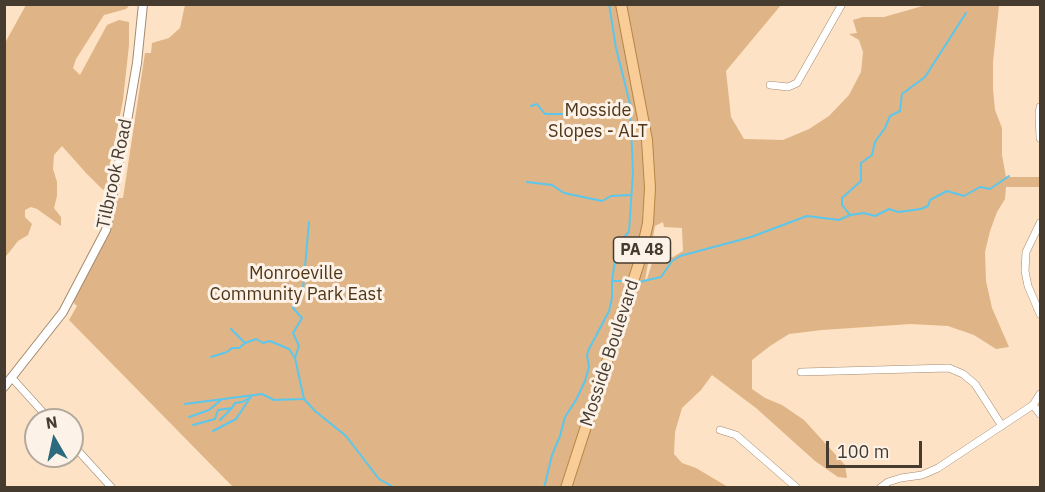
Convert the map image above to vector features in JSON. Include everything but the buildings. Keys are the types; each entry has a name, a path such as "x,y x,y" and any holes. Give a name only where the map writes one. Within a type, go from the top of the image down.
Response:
{"main road":[{"name":"Mosside Boulevard","path":"566,488 639,263 648,223 650,188 647,140 621,4"}],"street":[{"name":"Tilbrook Road","path":"4,387 63,312 106,230 137,63 143,4"},
{"path":"770,85 788,87 796,83 842,4"},
{"path":"1041,107 1039,114 1041,138"},
{"path":"1041,224 1026,252 1025,271 1028,286 1041,314"},
{"path":"801,372 949,368 963,374 975,384 1002,426"},
{"path":"12,378 39,408"},
{"path":"880,488 888,482 930,472 1033,405 1041,394"},
{"path":"1033,405 1041,414"},
{"path":"720,430 736,435 797,488"},
{"path":"84,457 112,488"}],"green space":[{"path":"26,5 130,5 126,9 104,15 76,59 73,68 80,75 107,25 119,20 129,22 129,45 123,100 110,165 109,184 103,190 62,146 54,155 53,169 57,182 54,208 61,217 61,226 37,209 31,207 25,210 25,217 32,224 28,235 18,241 5,257 5,43"},
{"path":"185,5 781,5 726,71 731,117 744,139 783,140 809,129 829,116 849,95 861,72 863,52 859,40 849,34 857,33 853,20 863,17 884,17 926,5 999,5 993,62 993,89 995,110 1002,128 1002,155 1006,177 1040,177 1040,187 1006,187 1005,199 997,212 985,252 986,281 992,308 1009,347 996,349 974,335 948,326 911,324 789,334 752,360 752,389 804,420 845,465 847,478 838,477 815,461 756,408 712,375 701,390 682,408 675,432 674,454 682,463 696,468 728,487 233,487 69,320 77,306 70,299 106,230 112,198 123,198 145,53 151,53 152,43 169,38 180,28","holes":["663,222 664,227 682,228 683,251 673,257 652,263 645,280 655,226"]}],"waterway":[{"path":"544,488 565,417 585,381 589,367 587,355 589,349 609,311 615,260 623,238 629,232 633,172 630,104 616,48 609,4"},
{"path":"850,215 842,205 842,198 861,181 861,163 872,155 875,142 890,116 900,111 902,94 925,77 966,13"},
{"path":"531,106 537,104 545,114 567,114 576,108 629,104"},
{"path":"639,282 661,277 672,261 680,256 751,237 807,216 839,220 850,215 864,213 875,216 889,209 898,212 921,209 928,206 930,200 947,191 964,196 980,187 990,189 1009,176"},
{"path":"527,182 552,185 564,193 602,201 611,196 630,195"},
{"path":"309,222 303,289 293,308 302,318 293,333 299,346 295,358 304,399 346,436 379,479 395,488"},
{"path":"612,281 627,281"},
{"path":"231,329 245,343 256,339 263,343 270,341 289,349 295,358"},
{"path":"211,357 232,348 239,348 245,343"},
{"path":"185,404 262,394 274,400 303,399"},
{"path":"193,425 215,419 218,410 232,408 235,403 251,397"},
{"path":"213,431 236,419 250,398"},
{"path":"189,417 209,410 221,400"},
{"path":"220,420 231,409"}],"park label":[{"name":"Mosside Slopes - ALT","path":"598,121"},
{"name":"Monroeville Community Park East","path":"296,284"}]}
